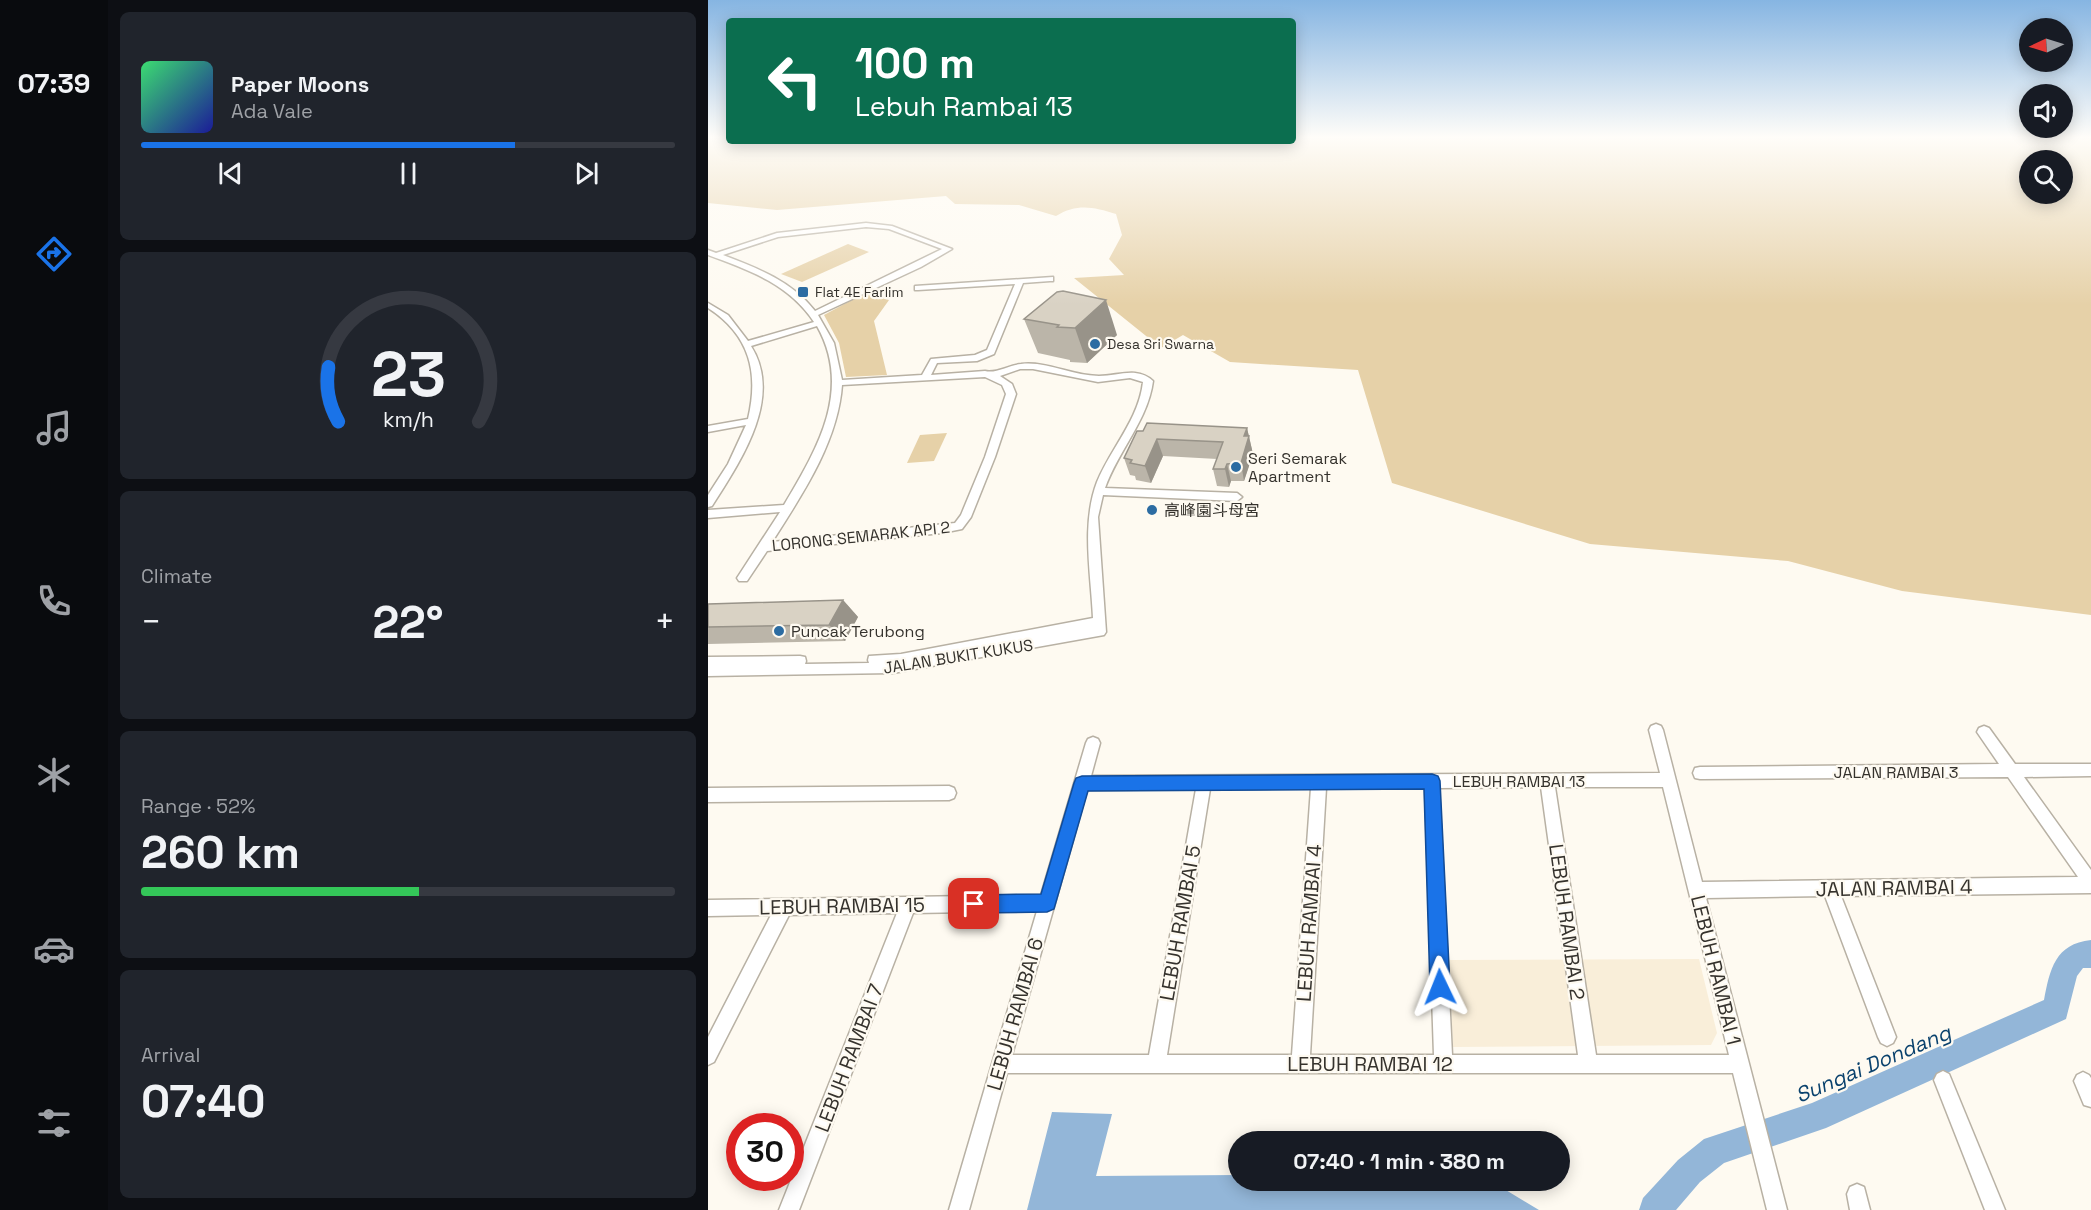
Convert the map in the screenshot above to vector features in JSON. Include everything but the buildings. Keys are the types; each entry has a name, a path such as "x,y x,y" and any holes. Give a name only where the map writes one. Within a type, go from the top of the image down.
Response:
{"street":[{"path":"712,254 777,235 874,225 890,227 948,249 814,314"},
{"path":"712,254 790,290 814,314 828,339 838,383 833,413 821,446 787,508 744,578"},
{"path":"918,288 1050,279"},
{"path":"925,377 934,361 977,358 990,352 1020,281"},
{"path":"708,305 729,321 748,344 755,364 759,394 742,448 708,503"},
{"path":"748,344 819,322"},
{"path":"838,383 976,374 992,376 1006,369 1018,367 1054,369 1097,379 1137,375 1148,381 1148,388 1099,491 1237,497"},
{"name":"LORONG SEMARAK API 2","path":"763,547 942,530 958,526 966,517 1011,394 1009,385 992,376"},
{"path":"708,429 752,420"},
{"name":"JALAN BUKIT KUKUS","path":"708,662 859,664 893,668 929,663 1099,627 1093,517 1099,491"},
{"path":"708,514 787,508"},
{"name":"JALAN BUKIT KUKUS","path":"708,671 859,664"},
{"name":"LEBUH RAMBAI 1","path":"1656,730 1777,1210"},
{"path":"1984,732 2091,884"},
{"name":"LEBUH RAMBAI 6","path":"959,1210 1094,743"},
{"name":"JALAN RAMBAI 3","path":"1700,773 2091,770"},
{"name":"LEBUH RAMBAI 2","path":"1547,780 1588,1064"},
{"name":"LEBUH RAMBAI 13","path":"1082,783 1669,780"},
{"path":"1432,781 1443,1064"},
{"name":"LEBUH RAMBAI 4","path":"1299,1064 1319,782"},
{"name":"LEBUH RAMBAI 5","path":"1156,1064 1204,783"},
{"path":"708,795 949,793"},
{"name":"JALAN RAMBAI 4","path":"1696,890 2091,884"},
{"path":"1830,888 1887,1037"},
{"name":"LEBUH RAMBAI 15","path":"708,908 1047,903"},
{"name":"LEBUH RAMBAI 7","path":"789,1210 908,905"},
{"path":"708,1056 784,907"},
{"name":"LEBUH RAMBAI 12","path":"1001,1064 1740,1064"},
{"path":"1943,1080 1995,1210"}],"shaded area":[{"path":"708,192 2019,192 2019,204 2073,204 2073,192 2091,192 2091,615 1902,591 1788,561 1590,544 1392,483 1358,370 1230,362 1183,335 1161,348 1074,278 1124,275 1109,259 1122,235 1116,214 1086,207 1071,209 1056,216 1019,205 955,204 946,196 777,210 708,203"},
{"path":"848,244 869,252 802,282 781,274"},
{"path":"865,293 889,300 874,321 887,375 846,377 839,343 824,315"},
{"path":"947,433 934,461 907,463 920,435"},
{"path":"1699,959 1717,1033 1711,1045 1453,1047 1449,960"}],"water":[{"path":"1052,1112 1112,1114 1096,1176 1228,1175 1228,1191 1508,1191 1539,1210 1027,1210"}],"waterway":[{"name":"Sungai Dondang","path":"1655,1210 1689,1171 1715,1150 1815,1117 2056,1009 2064,972 2068,965 2081,955 2091,954"}],"place":[{"name":"Flat 4E Farlim","path":"803,292"},
{"name":"Desa Sri Swarna","path":"1095,344"},
{"name":"Seri Semarak Apartment","path":"1236,467"},
{"name":"高峰園斗母宮","path":"1152,510"},
{"name":"Puncak Terubong","path":"779,631"}],"route":[{"path":"974,904 1047,903 1082,783 1432,781 1440,987"}]}
